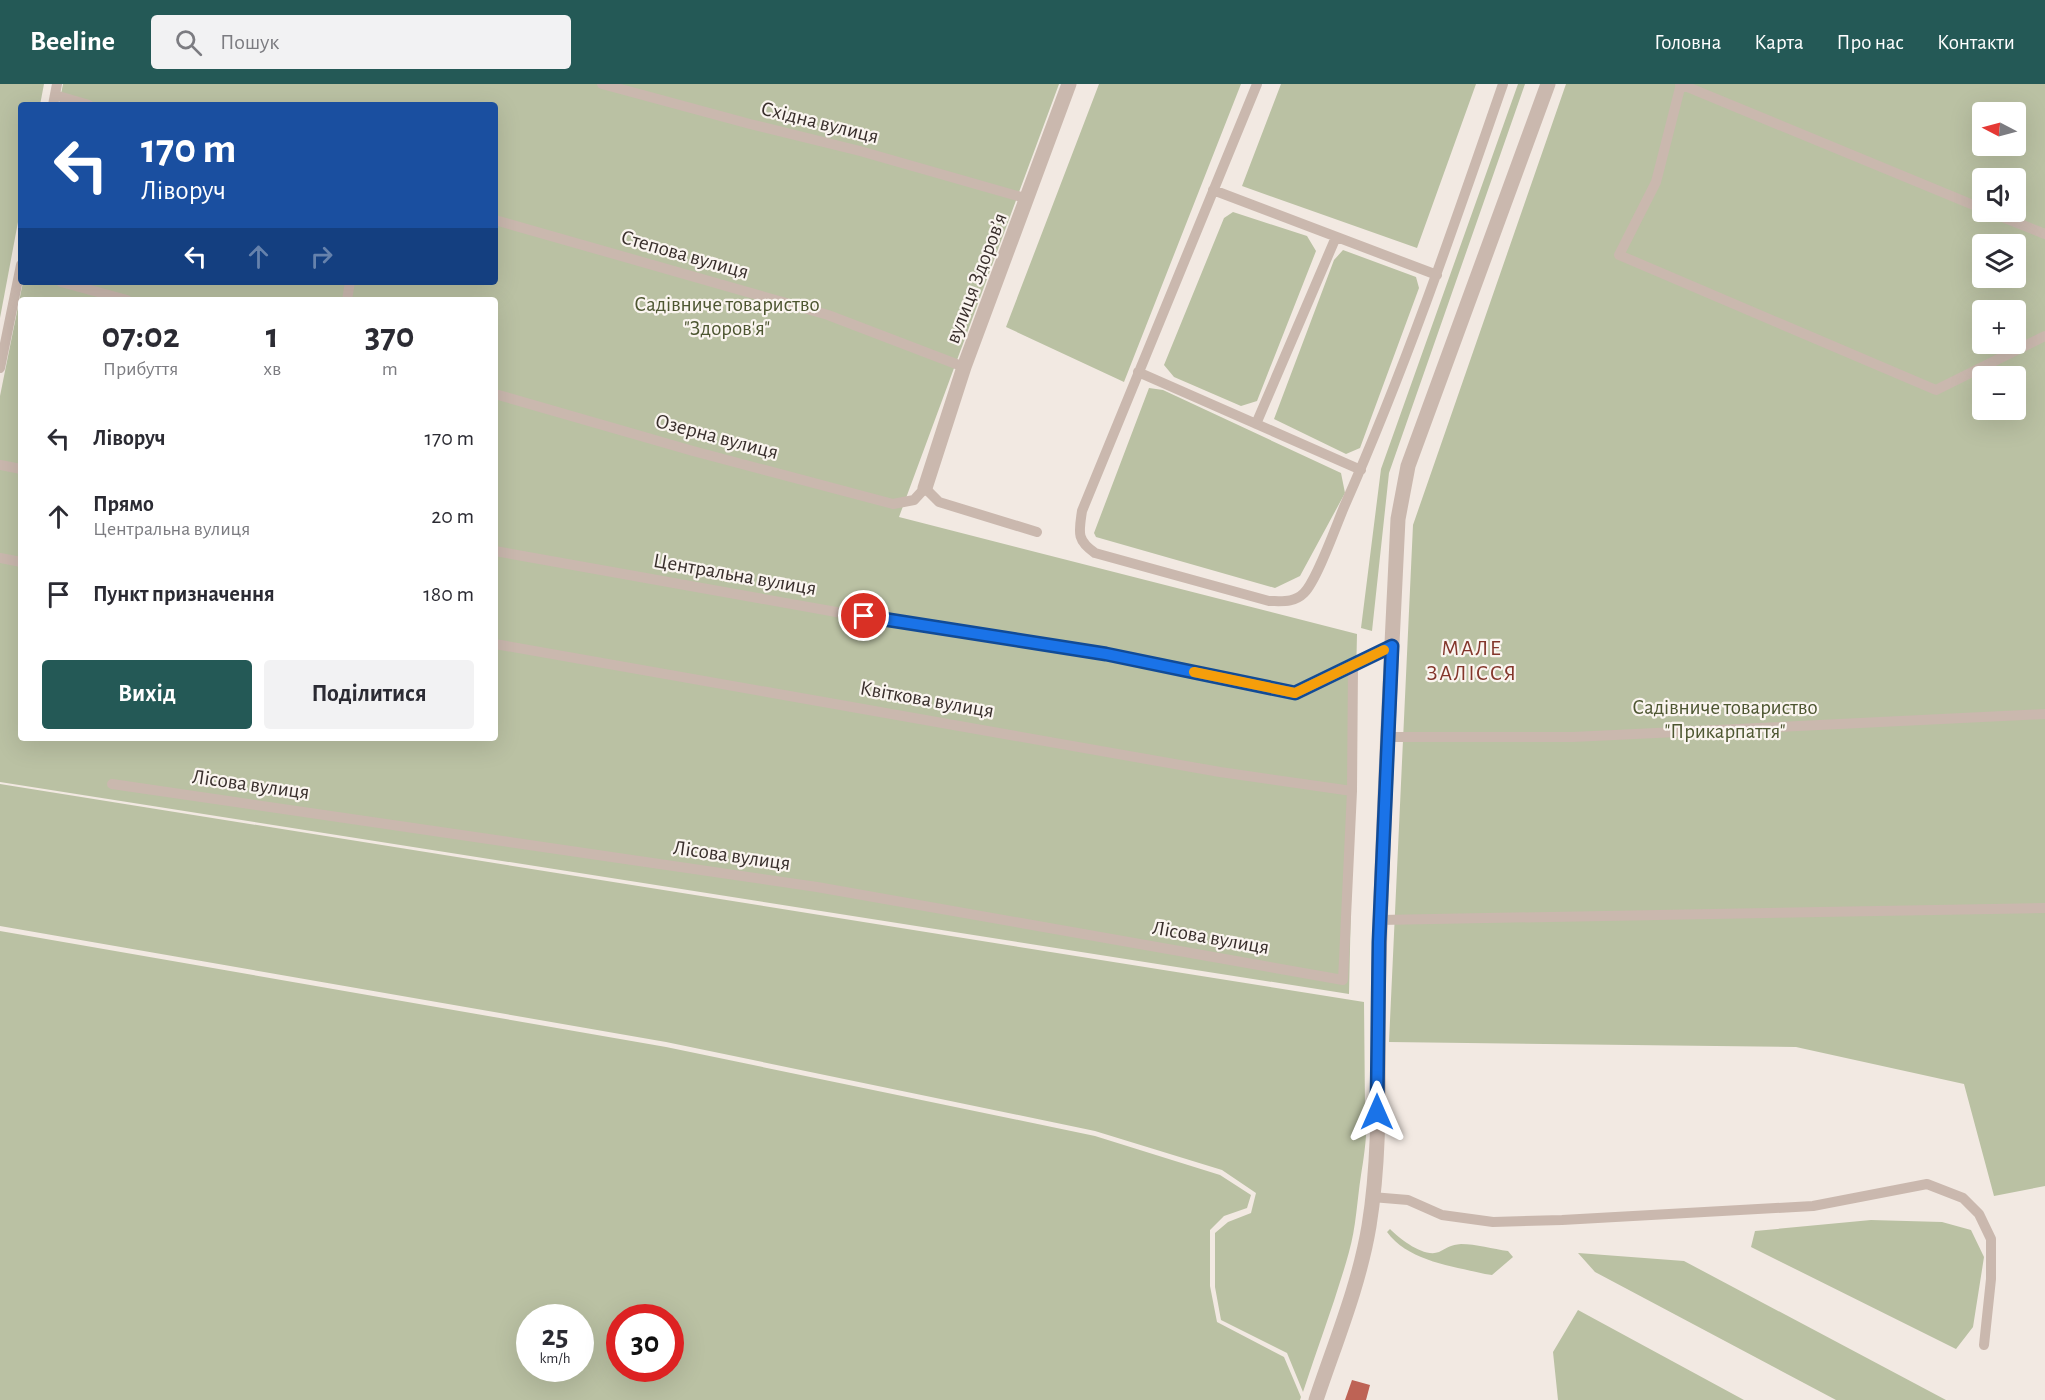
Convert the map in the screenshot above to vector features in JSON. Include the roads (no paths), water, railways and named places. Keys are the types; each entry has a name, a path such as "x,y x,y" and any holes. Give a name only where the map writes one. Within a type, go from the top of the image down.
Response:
{"street":[{"name":"вулиця Здоровʼя","path":"925,488 964,367 1070,84"},
{"path":"1316,1400 1360,1267 1372,1197 1377,1129 1380,920 1398,519 1408,466 1548,84"}],"lane":[{"name":"Східна вулиця","path":"602,84 860,151 1028,199"},
{"path":"1257,84 1082,511 1079,533 1083,545 1095,553 1269,601 1292,601 1304,593 1315,574 1361,470 1437,275 1503,84"},
{"path":"1972,203 1681,84 1656,182 1619,255 1936,390 2045,336"},
{"path":"55,95 79,102"},
{"path":"1213,190 1437,275"},
{"name":"Степова вулиця","path":"498,221 828,315 964,367"},
{"path":"2015,222 2045,234"},
{"path":"1256,424 1336,237"},
{"path":"0,368 18,283"},
{"path":"72,285 116,297"},
{"path":"1138,372 1361,470"},
{"name":"Озерна вулиця","path":"498,395 693,451 892,504 914,500 925,488"},
{"path":"0,465 18,468"},
{"path":"925,488 939,502 1037,532"},
{"name":"Центральна вулиця","path":"498,552 842,613 1106,654 1295,693 1392,646"},
{"path":"0,558 18,561"},
{"name":"Квіткова вулиця","path":"498,645 1209,770 1352,791"},
{"path":"1352,791 1353,665"},
{"path":"1389,737 1573,737 2045,714"},
{"name":"Лісова вулиця","path":"112,784 817,887 1343,980 1352,791"},
{"path":"1380,920 2045,908"},
{"path":"1372,1197 1408,1200 1442,1215 1492,1222 1813,1206 1927,1184 1963,1198 1979,1214 1991,1239 1991,1279 1984,1345"}],"district":[{"name":"МАЛЕ ЗАЛІССЯ","path":"1472,660"}],"park label":[{"name":"Садівниче товариство \"Здоров'я\"","path":"727,316"},
{"name":"Садівниче товариство \"Прикарпаття\"","path":"1725,719"}]}
